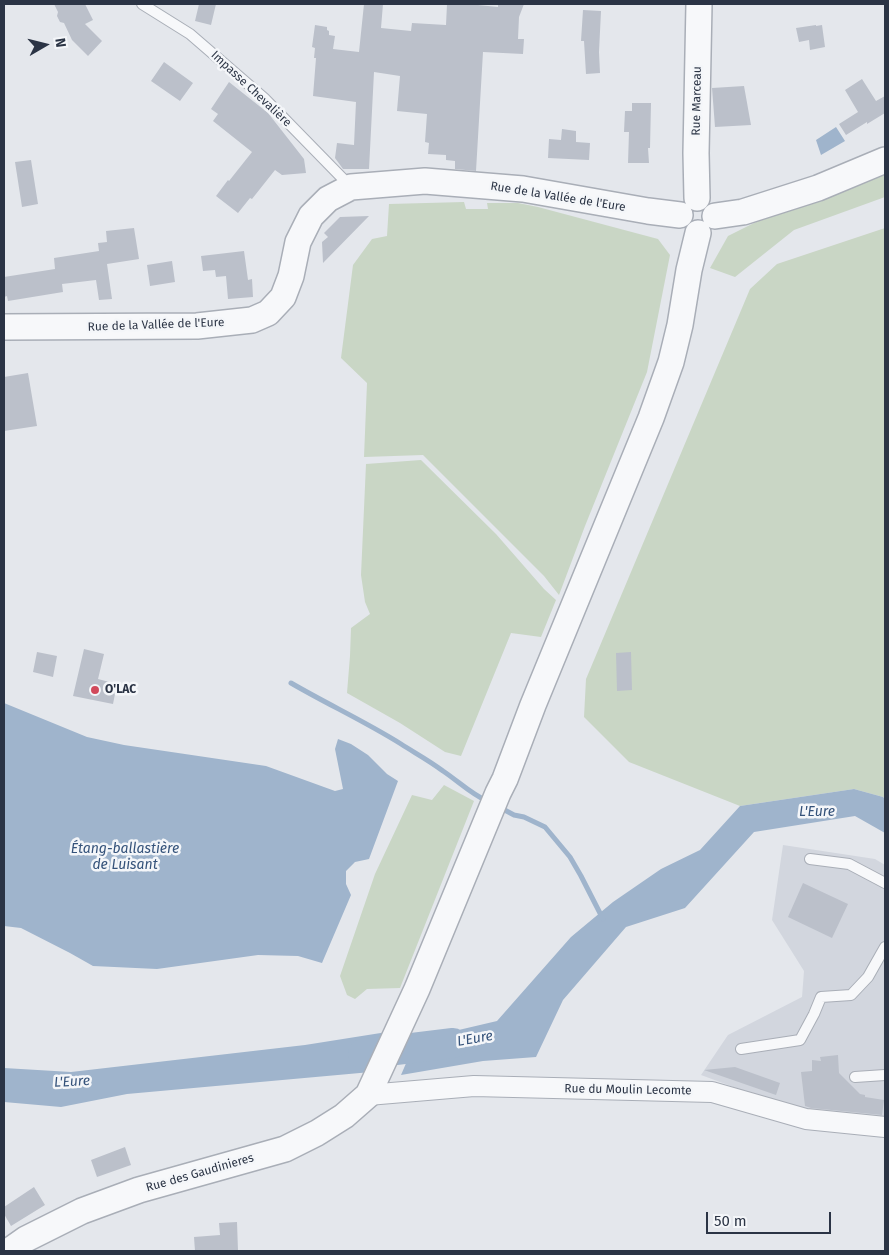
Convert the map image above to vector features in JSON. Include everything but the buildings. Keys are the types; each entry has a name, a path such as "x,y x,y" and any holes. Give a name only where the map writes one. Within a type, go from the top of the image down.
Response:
{"street":[{"name":"Rue Marceau","path":"698,198 696,153 699,4"},
{"path":"372,1086 417,989 505,778 651,418 671,362 680,325 689,270 706,225 714,211 712,206 703,199 698,198 692,199 683,205 680,215 683,226 692,232 706,225 743,212 809,191 885,160"},
{"name":"Rue de la Vallée de l'Eure","path":"4,327 197,326 252,320 268,313 283,297 298,242 311,216 328,199 351,187 425,181 523,189 648,212 680,215"},
{"name":"Rue du Moulin Lecomte","path":"372,1086 474,1086 712,1092 806,1118 885,1127"},
{"name":"Rue des Gaudinieres","path":"8,1251 82,1211 139,1190 285,1149 317,1133 344,1116 372,1086"}],"lane":[{"name":"Impasse Chevalière","path":"142,4 190,34 264,98 351,187"},
{"path":"810,859 849,864 885,883"},
{"path":"741,1049 800,1040 821,997 850,995 868,977 884,950"},
{"path":"855,1077 885,1075"}],"shaded area":[{"path":"783,845 875,859 885,865 885,1122 824,1114 739,1089 701,1075 728,1035 802,997 804,971 772,920"}],"green space":[{"path":"885,172 885,197 794,230 735,277 710,268 728,236 766,217"},
{"path":"464,202 466,209 488,209 487,203 518,203 538,207 658,239 670,255 647,372 559,595 544,576 423,455 364,457 367,383 341,358 353,265 372,239 387,236 389,204"},
{"path":"885,228 885,799 854,789 740,806 629,762 584,717 586,679 750,289 777,264"},
{"path":"421,460 496,534 556,600 541,637 511,633 461,756 445,752 400,723 347,693 351,628 370,614 365,602 361,575 366,464"},
{"path":"444,785 474,801 400,988 367,989 355,999 347,995 340,976 375,874 412,795 432,800"}],"water":[{"path":"836,127 845,141 821,155 816,140"},
{"name":"Étang-ballastière de Luisant","path":"4,703 87,737 124,745 266,766 335,791 343,789 335,749 338,739 351,744 368,755 387,774 398,781 369,859 355,862 346,871 346,884 351,895 322,963 298,956 258,955 157,969 93,966 21,928 4,926"},
{"path":"854,789 885,799 885,833 855,816 754,832 685,908 626,927 563,1000 536,1057 483,1061 401,1075 416,1040 497,1021 571,937 613,902 661,869 700,850 740,806"},
{"path":"387,1032 371,1072 127,1094 61,1107 4,1102 4,1068 71,1072 305,1045"}],"waterway":[{"path":"291,683 388,736 487,801"},
{"path":"499,807 545,827 570,857 603,919"},
{"name":"L'Eure","path":"363,1054 453,1043"}],"place":[{"name":"O'LAC","path":"95,690"}]}
